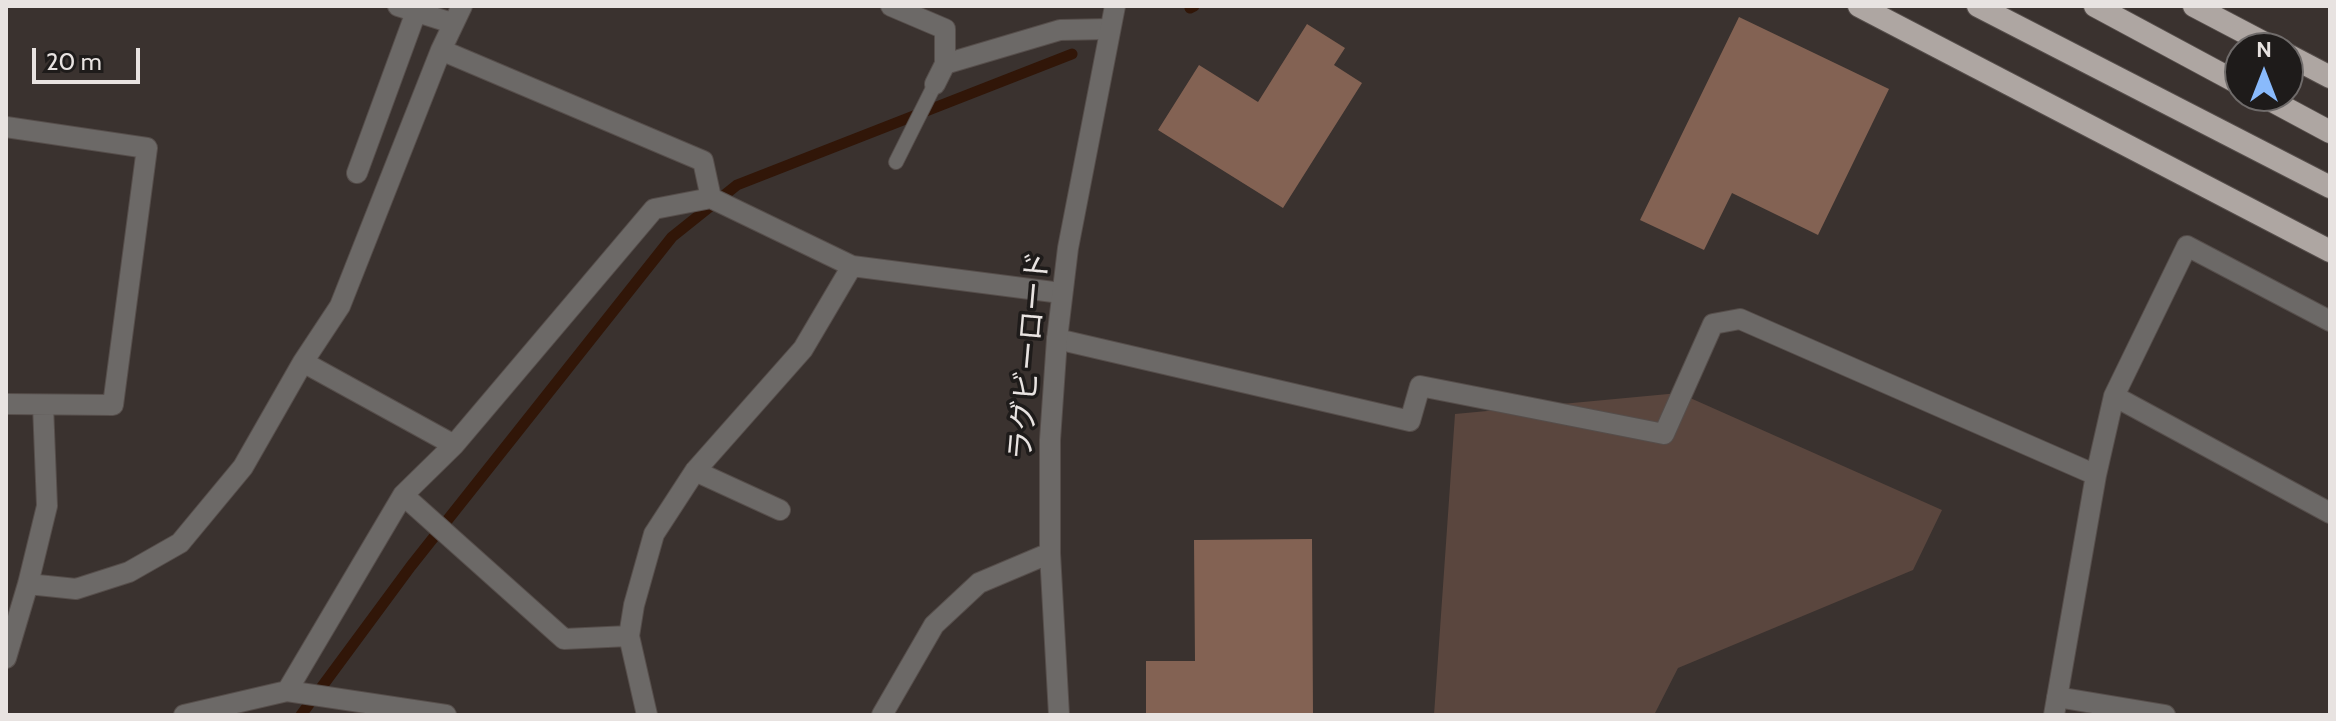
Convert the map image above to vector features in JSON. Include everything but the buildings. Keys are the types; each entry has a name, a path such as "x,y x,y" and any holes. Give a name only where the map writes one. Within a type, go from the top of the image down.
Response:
{"highway":[{"path":"1859,6 2330,251"},
{"path":"1978,6 2330,187"},
{"path":"2095,6 2224,75"},
{"path":"2194,6 2244,32"},
{"path":"2304,63 2330,77"},
{"path":"2293,112 2330,132"}],"street":[{"path":"891,6 945,29 945,64 935,84"},
{"name":"ラグビーロード","path":"1059,715 1050,553 1050,440 1057,339 1061,293 1115,6"},
{"path":"28,584 76,589 129,572 180,543 243,467 303,362 340,306 457,15 407,9 357,173"},
{"path":"945,64 1060,30 1110,29"},
{"path":"441,50 703,161 712,199"},
{"path":"6,127 147,148 113,405 6,404"},
{"path":"288,691 403,495 454,445 654,209 712,199 852,266 1061,293"},
{"path":"2165,715 2056,706 2096,475 2114,396 2187,246 2330,321"},
{"path":"647,715 629,636 634,605 654,534 695,471 803,349 852,266"},
{"path":"1057,339 1410,421 1420,386 1664,434 1713,324 1740,319 2096,475"},
{"path":"303,362 454,445"},
{"path":"2114,396 2330,513"},
{"path":"6,658 47,506 43,405"},
{"path":"695,471 780,510"},
{"path":"403,495 564,639 629,636"},
{"path":"882,715 934,625 979,583 1050,553"},
{"path":"184,715 288,691 446,715"}],"lane":[{"path":"896,162 935,84"}],"shaded area":[{"path":"1679,393 1942,510 1913,570 1678,668 1654,715 1434,715 1455,414"}],"waterway":[{"path":"1190,8 1194,6"},
{"path":"301,715 411,566 672,237 737,185 1072,54"}]}
